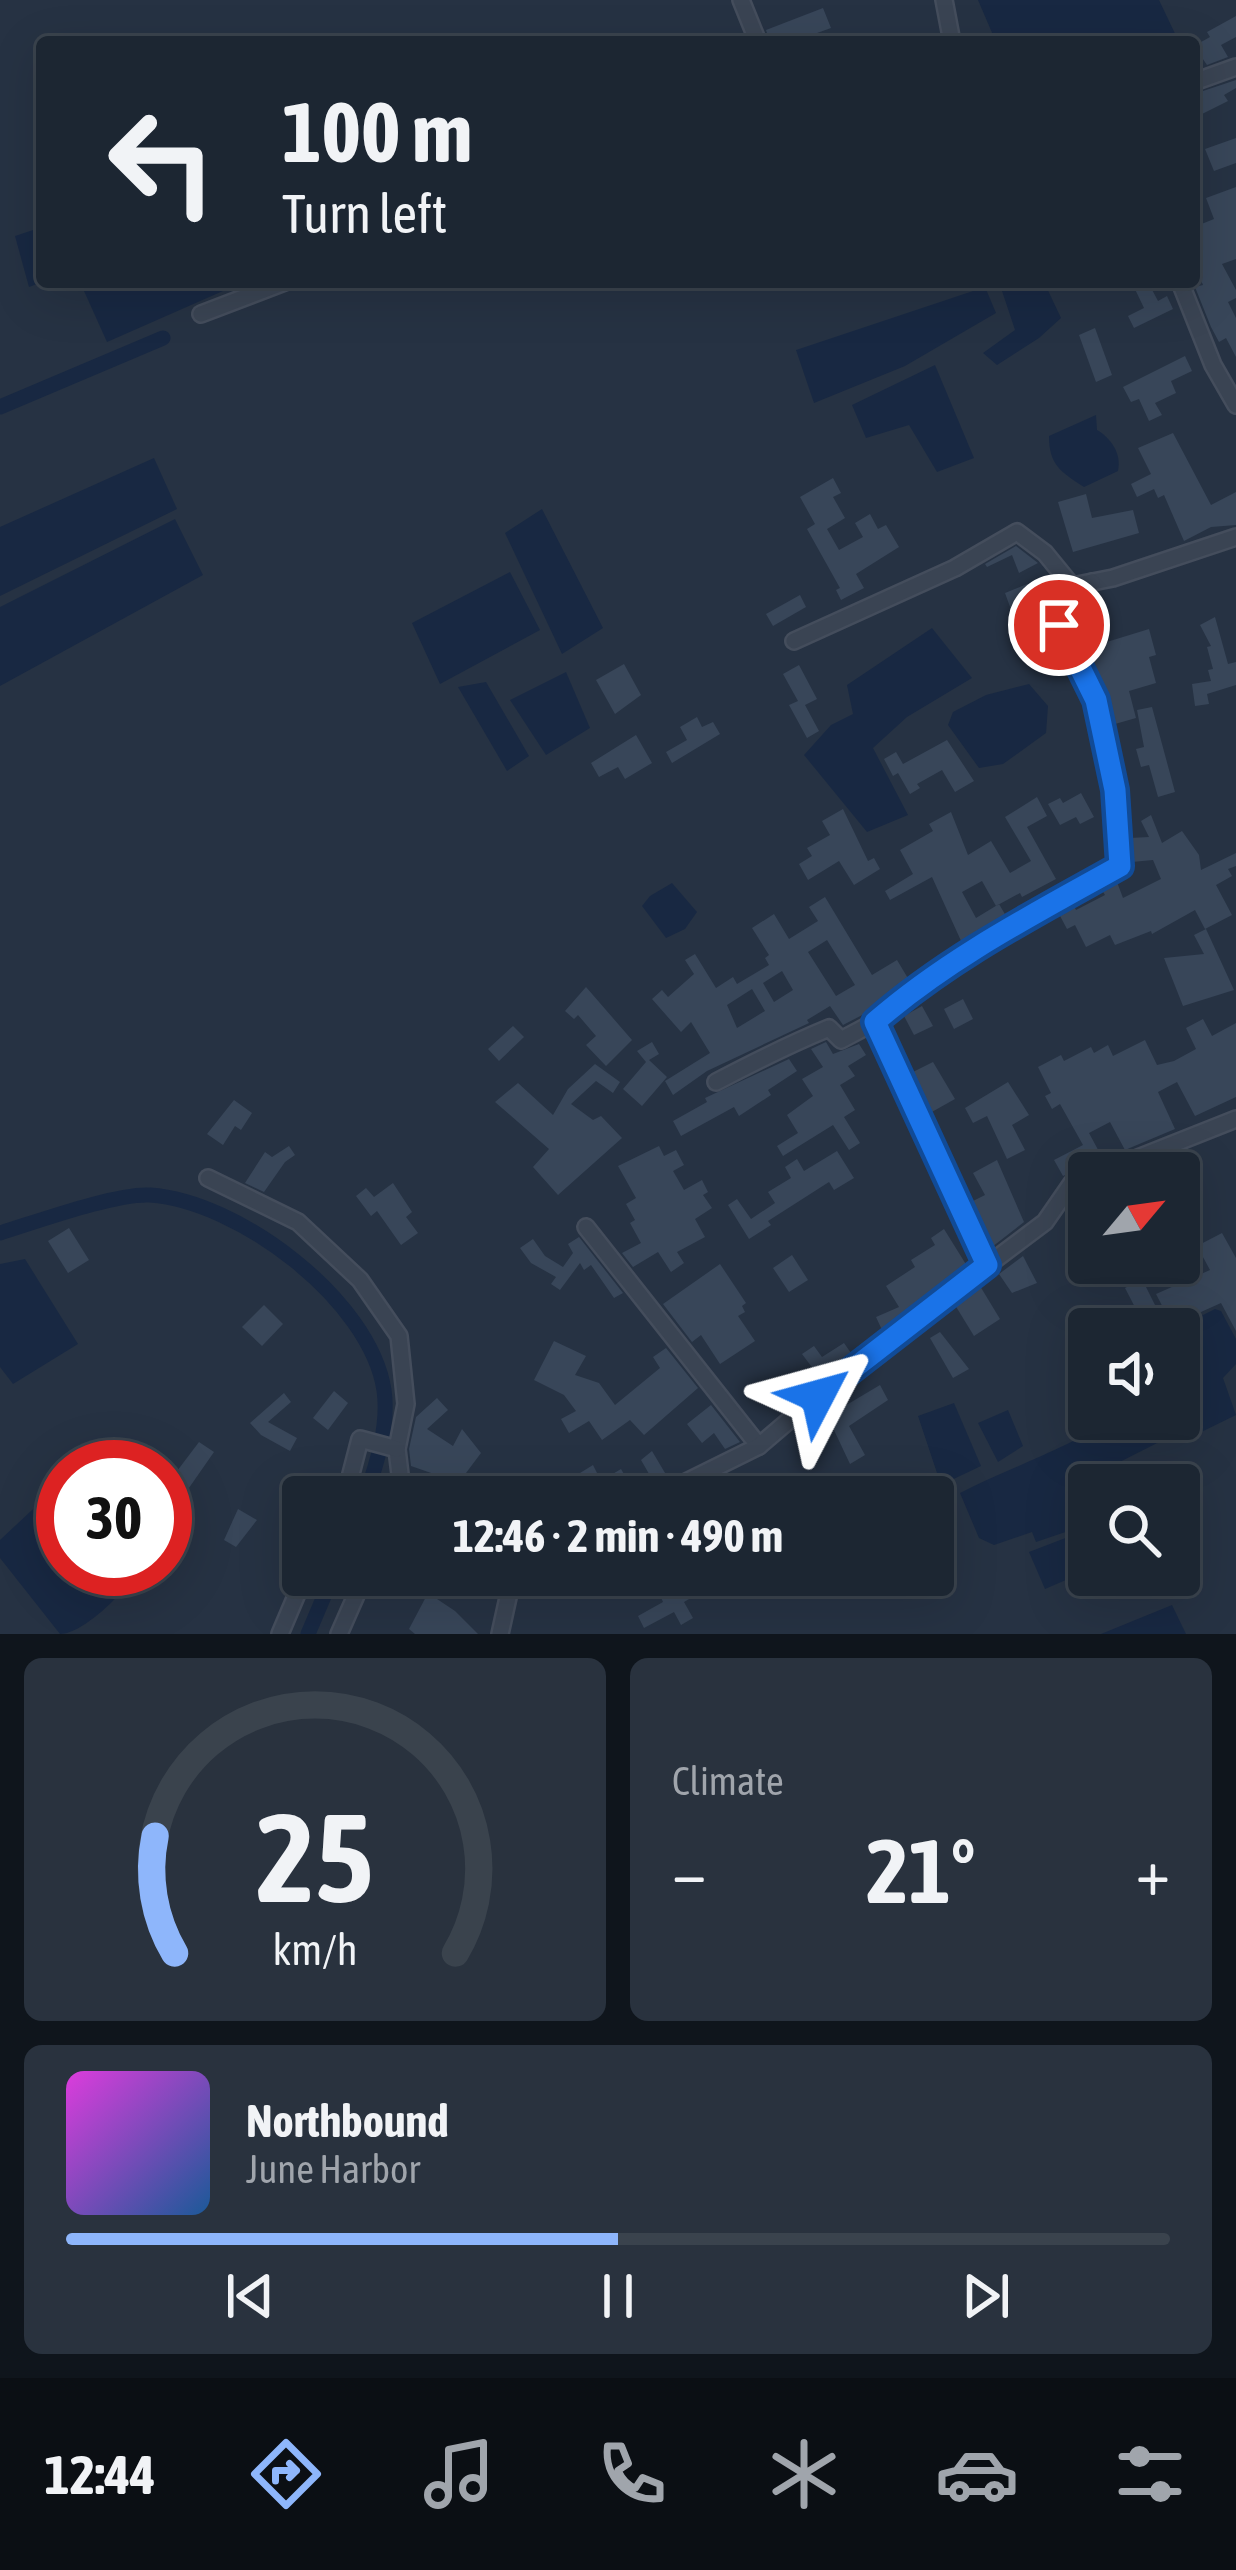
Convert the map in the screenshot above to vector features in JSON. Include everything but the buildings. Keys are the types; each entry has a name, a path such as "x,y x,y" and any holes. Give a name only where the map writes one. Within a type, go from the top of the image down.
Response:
{"street":[{"path":"741,0 756,36"},
{"path":"944,0 951,36"},
{"path":"1200,80 1236,67"},
{"path":"201,314 269,288"},
{"path":"1182,288 1236,405"},
{"path":"794,641 955,568 1018,532 1046,553 1072,586 1114,578 1236,537"},
{"path":"716,1082 776,1049 790,1048 829,1028 841,1040 875,1022 995,936 1120,866 1115,790 1096,700 1059,625 1092,582"},
{"path":"875,1022 987,1265"},
{"path":"1153,1152 1236,1119"},
{"path":"208,1178 298,1222 360,1280 400,1336 406,1404 397,1450 400,1476"},
{"path":"698,1476 759,1446 847,1371 1045,1222 1068,1190"},
{"path":"586,1227 759,1446"},
{"path":"351,1476 361,1439 397,1450"},
{"path":"280,1634 296,1596"},
{"path":"339,1634 355,1596"},
{"path":"500,1634 507,1596"}],"water":[{"path":"978,0 1159,0 1176,36 993,36"},
{"path":"36,229 36,284 29,287 15,236"},
{"path":"83,288 230,288 107,342"},
{"path":"982,288 996,313 905,366 814,403 796,350"},
{"path":"1001,288 1047,288 1061,318 997,365 983,353 1015,330"},
{"path":"935,365 974,458 937,472 909,425 866,438 852,405"},
{"path":"1096,415 1097,430 1117,453 1118,471 1084,487 1058,467 1049,436"},
{"path":"154,458 177,509 0,596 0,527"},
{"path":"542,509 603,628 562,654 505,533"},
{"path":"175,519 203,575 0,686 0,607"},
{"path":"510,572 540,630 440,684 412,623"},
{"path":"932,628 972,678 907,717 873,748 908,815 867,832 804,755 831,725 853,714 847,685"},
{"path":"566,672 590,728 546,755 510,700"},
{"path":"486,682 529,756 507,771 458,687"},
{"path":"1029,684 1048,706 1046,733 1003,764 979,768 948,725 953,712 986,695"},
{"path":"672,883 697,912 685,929 666,938 642,906"},
{"path":"25,1259 78,1344 13,1384 0,1367 0,1264"},
{"path":"1221,1311 1236,1339 1236,1364 1223,1378 1236,1415 1200,1433 1200,1316"},
{"path":"954,1403 981,1466 954,1479 938,1476 918,1416"},
{"path":"1008,1410 1023,1446 998,1462 978,1423"},
{"path":"1075,1440 1163,1440 1116,1464 1068,1464 1068,1531 1036,1542 1032,1532 994,1545 979,1538 960,1493"},
{"path":"36,1506 36,1596 118,1596 81,1627 60,1634 0,1558 0,1540"},
{"path":"1068,1537 1068,1579 1045,1589 1029,1552"},
{"path":"1172,1605 1186,1634 1101,1634"}],"waterway":[{"path":"0,407 163,338"},
{"path":"0,1233 97,1203 150,1195 185,1201 259,1236 327,1290 374,1356 385,1403 372,1476"},
{"path":"308,1634 324,1596"}],"route":[{"path":"818,1396 987,1265 875,1022 995,936 1120,866 1115,790 1096,700 1059,625"}]}
